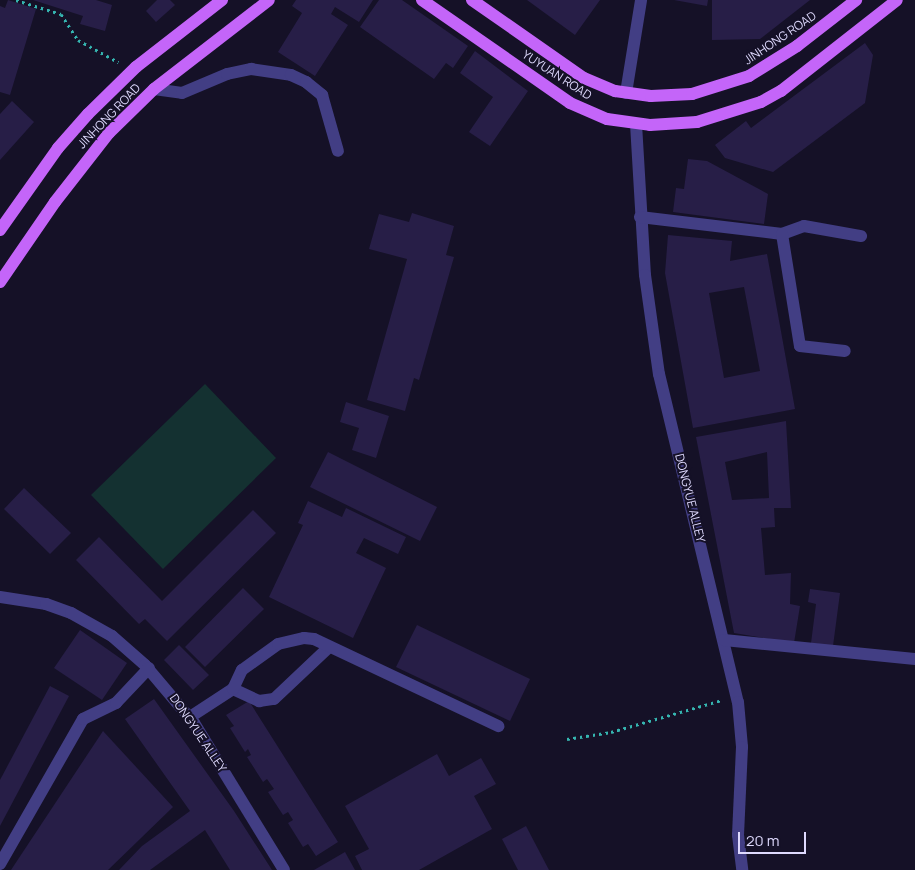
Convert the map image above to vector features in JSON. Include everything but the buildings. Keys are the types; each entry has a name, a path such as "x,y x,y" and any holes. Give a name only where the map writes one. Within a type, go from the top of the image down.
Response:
{"main road":[{"name":"JINHONG ROAD","path":"0,230 58,148 133,70 222,0"},
{"name":"JINHONG ROAD","path":"0,282 81,166 109,133 154,89 269,0"},
{"name":"YUYUAN ROAD","path":"422,0 570,103 607,119 636,124 697,122 761,102 781,91 897,0"},
{"name":"JINHONG ROAD","path":"472,0 584,78 626,93 672,96 730,84 789,51 856,0"}],"street":[{"path":"626,93 641,0"},
{"path":"154,89 182,93 227,74 251,69 291,75 306,82 322,95 338,151"},
{"name":"DONGYUE ALLEY","path":"636,124 640,217 659,374 737,696 742,747 738,835 742,870"},
{"path":"640,217 782,234 804,226 861,236"},
{"path":"782,234 800,346 845,351"},
{"name":"DONGYUE ALLEY","path":"0,597 46,604 71,613 112,636 149,668 190,717 284,870"},
{"path":"190,717 233,689 242,670 278,644 304,638 329,646 498,726"},
{"path":"724,640 915,659"},
{"path":"233,689 259,701 274,699 329,646"},
{"path":"0,864 83,719 116,703 149,668"}],"path":[{"path":"16,0 61,14 78,40 133,70"},
{"path":"568,739 611,732 737,696"}],"green space":[{"path":"205,384 276,458 163,569 91,495"}]}
